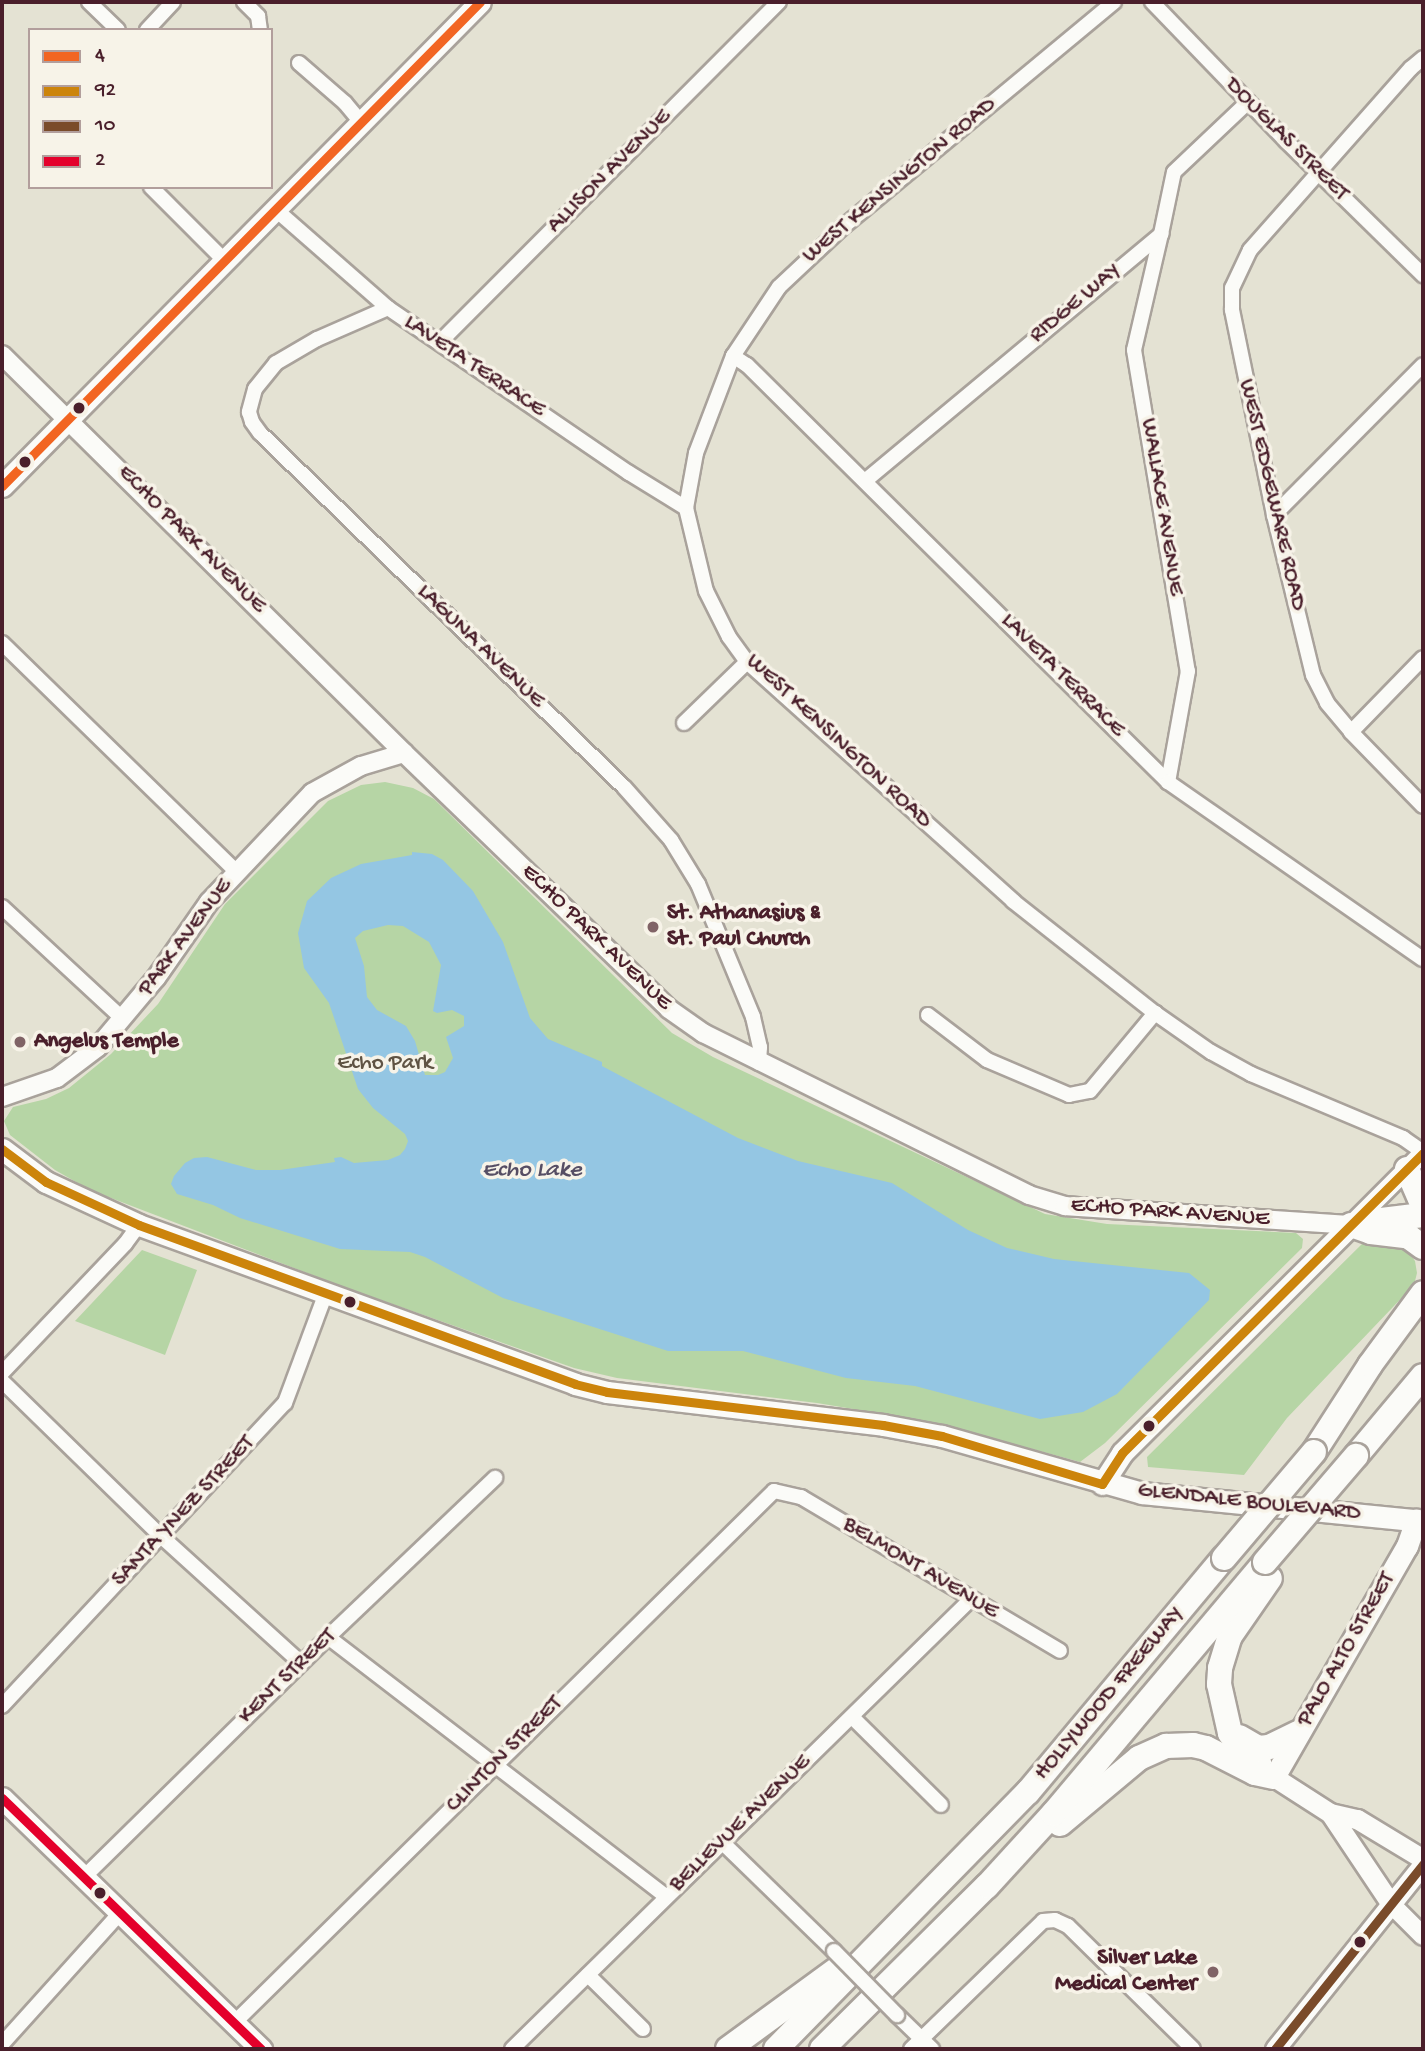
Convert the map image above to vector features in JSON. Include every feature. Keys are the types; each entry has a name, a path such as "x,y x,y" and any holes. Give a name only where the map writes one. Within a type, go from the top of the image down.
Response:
{"highway":[{"path":"1418,1158 1423,1206"},
{"path":"1351,1225 1423,1215"},
{"path":"1351,1225 1371,1232 1409,1237 1423,1247"},
{"path":"1314,1452 1370,1365 1423,1293"},
{"name":"HOLLYWOOD FREEWAY","path":"776,2049 1028,1792 1423,1320"},
{"name":"HOLLYWOOD FREEWAY","path":"822,2049 987,1886 1091,1770 1272,1563 1423,1376"},
{"path":"1272,1563 1230,1636 1220,1668 1221,1702 1236,1744 1274,1777"},
{"path":"1221,1702 1231,1727 1249,1744 1269,1747 1298,1732"},
{"path":"987,1886 1128,1767 1152,1751 1179,1745 1206,1748 1255,1773 1274,1777"},
{"path":"728,2049 915,1910"},
{"path":"846,2049 946,1926"}],"main road":[{"path":"2,486 480,2"},
{"name":"GLENDALE BOULEVARD","path":"2,1149 46,1182 138,1225 607,1392 907,1429 967,1442 1102,1484 1161,1496 1420,1521"},
{"path":"1102,1484 1122,1453 1351,1225"},
{"name":"PALO ALTO STREET","path":"1274,1777 1420,1521"},
{"path":"1274,1777 1330,1813 1357,1819 1423,1862 1275,2049"},
{"path":"2,1798 234,2023 253,2047"},
{"path":"1330,1813 1391,1904"}],"street":[{"path":"89,2 116,28"},
{"path":"149,28 173,2"},
{"path":"244,2 258,16 260,28"},
{"name":"ALLISON AVENUE","path":"440,342 779,2"},
{"name":"WEST KENSINGTON ROAD","path":"1114,2 807,258 779,286 733,356 695,453 686,508 706,591 729,637 747,662 1013,901 1155,1013 1211,1052 1241,1068 1403,1138 1418,1158"},
{"name":"DOUGLAS STREET","path":"1152,2 1248,102 1423,275"},
{"name":"WEST EDGEWARE ROAD","path":"1423,58 1411,68 1250,250 1232,288 1235,335 1313,675 1327,703 1351,732 1423,806"},
{"path":"299,62 345,103 361,122"},
{"path":"1161,234 1174,172 1248,102"},
{"path":"153,189 225,261"},
{"name":"LAVETA TERRACE","path":"275,209 388,308 629,473 686,508"},
{"name":"RIDGE WAY","path":"865,481 1161,234"},
{"name":"WALLACE AVENUE","path":"1161,234 1134,350 1188,671 1168,782"},
{"name":"LAGUNA AVENUE","path":"388,308 317,339 276,363 254,388 249,412 252,422 260,433 624,788 671,840 698,884 753,1017 760,1047 759,1063"},
{"name":"ECHO PARK AVENUE","path":"2,355 404,753 669,1009 703,1033 759,1063 1045,1201 1081,1209 1351,1225"},
{"name":"LAVETA TERRACE","path":"733,356 747,365 1168,782 1423,958"},
{"path":"1275,515 1423,365"},
{"path":"2,643 237,872"},
{"path":"1351,732 1423,658"},
{"path":"684,723 747,662"},
{"name":"PARK AVENUE","path":"2,1097 57,1078 78,1064 123,1019 156,978 184,934 237,872 312,793 361,766 404,753"},
{"path":"2,907 123,1019"},
{"path":"928,1016 987,1060 1069,1095 1090,1091 1155,1013"},
{"path":"1351,1225 1418,1158"},
{"path":"2,1373 125,1244 138,1225"},
{"name":"SANTA YNEZ STREET","path":"2,1706 285,1403 326,1293"},
{"path":"2,1381 162,1537 301,1663"},
{"name":"KENT STREET","path":"83,1878 301,1663 495,1478"},
{"name":"BELMONT AVENUE","path":"779,1491 801,1497 1060,1651"},
{"name":"CLINTON STREET","path":"234,2023 760,1502 779,1491"},
{"name":"BELLEVUE AVENUE","path":"512,2049 971,1599"},
{"path":"328,1637 666,1896"},
{"path":"852,1717 941,1805"},
{"path":"723,1843 897,2015 921,2046 1043,1922 1055,1920 1068,1926 1193,2049"},
{"path":"1391,1904 1423,1936"},
{"path":"2,2044 120,1913"},
{"path":"588,1975 643,2029"}],"green space":[{"name":"Echo Park","path":"385,782 413,788 434,799 672,1033 713,1057 1045,1214 1107,1224 1296,1233 1303,1239 1302,1248 1105,1443 1080,1462 937,1423 817,1403 617,1378 574,1368 341,1286 90,1190 55,1170 10,1135 4,1121 13,1107 46,1099 69,1088 111,1054 158,1004 225,904 328,801 361,785"},
{"path":"1365,1241 1385,1241 1407,1250 1415,1261 1417,1273 1414,1285 1287,1418 1244,1475 1148,1467 1147,1457"},
{"path":"142,1250 197,1270 165,1355 75,1321"}],"water":[{"name":"Echo Lake","path":"412,852 432,854 443,860 473,891 503,942 530,1018 548,1039 602,1062 602,1066 738,1138 798,1161 892,1183 968,1230 1007,1248 1054,1259 1189,1273 1210,1290 1209,1300 1117,1394 1083,1412 1040,1419 915,1386 846,1378 743,1351 668,1351 503,1298 425,1257 410,1252 340,1249 240,1218 213,1205 177,1194 171,1184 174,1176 185,1163 194,1158 207,1157 256,1170 280,1170 335,1162 334,1158 341,1157 354,1163 388,1160 400,1155 405,1149 408,1141 405,1134 373,1108 358,1089 329,1003 304,968 298,933 307,901 331,878 361,864 412,855","holes":["388,925 403,926 429,942 441,965 433,1011 437,1013 452,1010 464,1016 464,1026 446,1037 453,1058 445,1072 438,1075 425,1075 415,1041 406,1026 377,1010 367,997 364,966 355,938 363,931"]}],"transit line":[{"name":"4","path":"2,486 480,2"},
{"name":"92","path":"2,1149 46,1182 139,1225 575,1384 607,1392 883,1425 942,1436 1102,1484 1122,1453 1423,1153"},
{"name":"2","path":"2,1798 261,2049"},
{"name":"10","path":"1275,2049 1423,1864"}],"place":[{"name":"St. Athanasius & St. Paul Church","path":"653,927"},
{"name":"Angelus Temple","path":"20,1042"},
{"name":"Silver Lake Medical Center","path":"1213,1972"}]}
